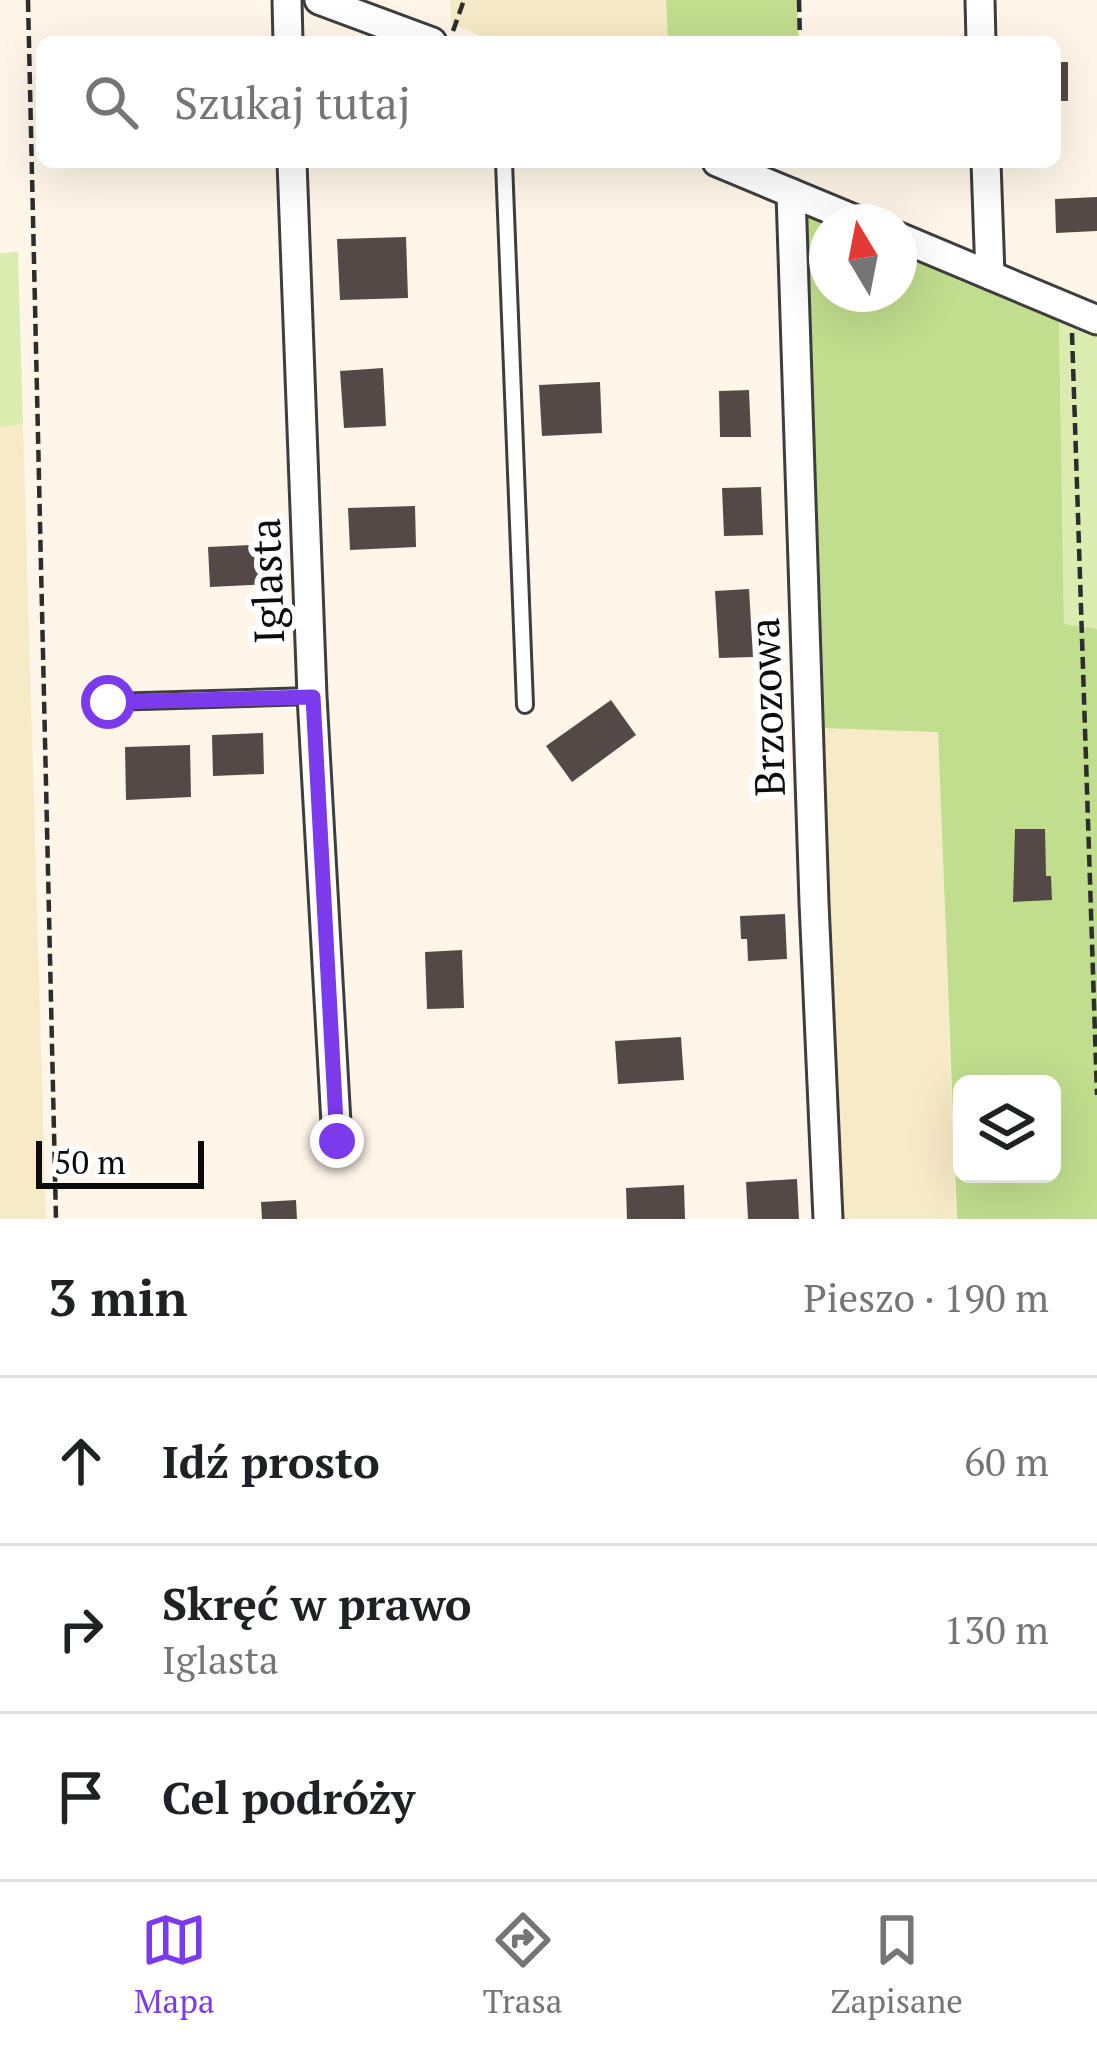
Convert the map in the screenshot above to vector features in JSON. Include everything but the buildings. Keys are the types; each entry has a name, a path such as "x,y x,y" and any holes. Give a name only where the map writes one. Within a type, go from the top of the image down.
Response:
{"street":[{"path":"287,0 288,36"},
{"path":"319,0 416,36"},
{"path":"980,0 981,36"},
{"name":"Iglasta","path":"292,168 337,1141"},
{"path":"731,168 818,204"},
{"path":"986,168 990,275"},
{"name":"Brzozowa","path":"791,193 829,1219"},
{"path":"917,245 1084,315"}],"lane":[{"path":"504,168 525,705"},
{"path":"108,702 313,697"}],"path":[{"path":"28,0 56,1219"},
{"path":"451,36 464,0"},
{"path":"799,0 800,36"},
{"path":"1084,315 1097,1095"}],"shaded area":[{"path":"450,0 666,0 668,36 481,36 451,23"},
{"path":"23,424 46,1219 0,1219 0,427"},
{"path":"820,728 938,731 956,1219 840,1219"}],"green space":[{"path":"666,0 797,0 799,36 668,36"},
{"path":"18,252 23,424 0,427 0,253"},
{"path":"917,261 1059,320 1064,624 1097,629 1097,1219 957,1219 956,1183 1061,1183 1061,1075 953,1075 953,1116 938,732 820,728 809,312 917,312"},
{"path":"1059,320 1097,337 1097,629 1064,625"}],"route":[{"path":"108,702 313,697 337,1141"}]}
